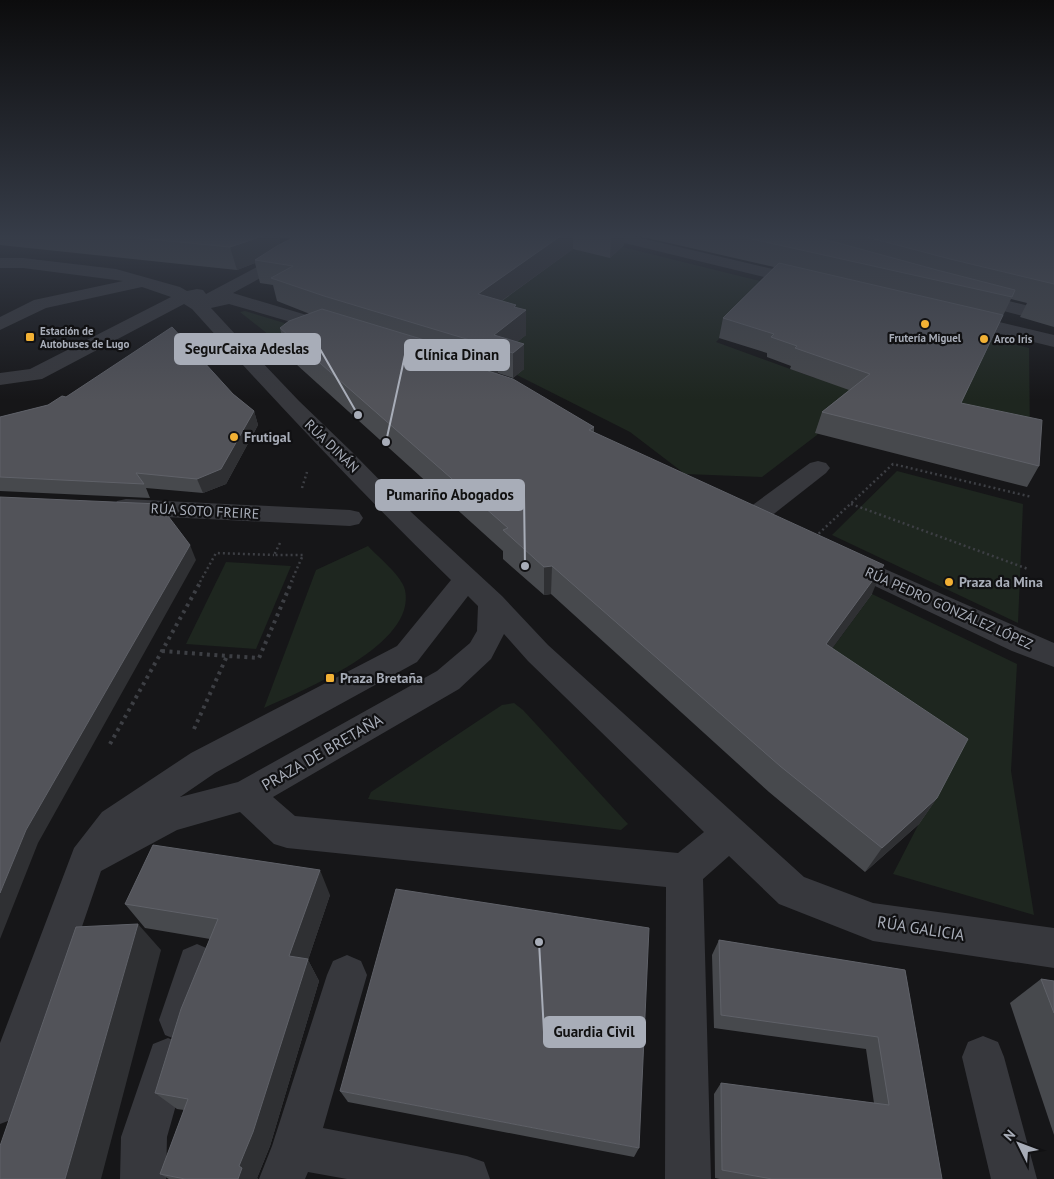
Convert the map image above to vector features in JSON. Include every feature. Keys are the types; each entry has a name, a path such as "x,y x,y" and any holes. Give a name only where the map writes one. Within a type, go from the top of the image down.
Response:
{"street":[{"path":"0,324 40,304 107,290"},
{"path":"171,290 191,301 230,298 354,335"},
{"path":"0,379 36,375 191,301 221,290"},
{"path":"955,293 1054,318"},
{"name":"RÚA DINÁN","path":"191,301 290,406 344,457 402,518 492,603"},
{"path":"947,316 1054,341"},
{"path":"245,357 327,327"},
{"path":"752,518 818,468"},
{"path":"727,505 776,529"},
{"name":"RÚA SOTO FREIRE","path":"108,506 350,518"},
{"name":"RÚA PEDRO GONZÁLEZ LÓPEZ","path":"808,544 1022,643 1054,655"},
{"path":"0,1102 87,860 114,823 203,763 407,654 466,579"},
{"path":"492,603 538,653 730,833 684,872 688,1179"},
{"name":"PRAZA DE BRETAÑA","path":"492,603 490,631 481,651 448,680 246,795 287,832 684,872"},
{"path":"87,860 169,816 246,795"},
{"name":"RÚA GALICIA","path":"730,833 792,891 873,922 1054,948"},
{"path":"143,1179 144,1137 197,964"},
{"path":"347,975 289,1163 439,1177"},
{"path":"983,1057 1014,1179"}],"path":[{"path":"808,544 893,464 1032,497"},
{"path":"274,554 293,515 307,472"},
{"path":"851,504 1028,569"},
{"path":"110,744 216,553 303,555 259,658 162,651"},
{"path":"192,733 227,656"}],"shaded area":[{"path":"424,290 457,290 510,295 517,290 766,290 716,342 815,378 992,339 1029,348 1030,441 820,429 817,435 762,477 685,474 630,432 517,375 523,369 495,359 525,335"},
{"path":"245,311 304,329 274,339 240,312"},
{"path":"897,471 1023,504 1018,623 832,535"},
{"path":"368,546 395,573 405,590 404,610 394,629 376,647 354,663 304,690 264,708 316,570"},
{"path":"226,562 291,566 256,649 186,644"},
{"path":"872,594 1017,664 1011,771 1034,915 893,874 949,765 815,672"},
{"path":"514,703 523,710 628,824 621,830 368,799 371,792 502,705"}],"building":[{"path":"306,290 484,290 478,294 516,305 514,307 526,310 494,335 524,344 513,353"},
{"path":"751,290 895,290 1003,315 961,403 1042,420 1039,466 822,412 870,374 795,348 797,346 771,337 774,334 723,318"},
{"path":"981,290 1015,290 1012,297"},
{"path":"322,309 494,361 498,363 491,366 493,367 488,371 513,379 594,427 589,430 884,565 826,644 968,739 937,798 882,848 780,766 552,566 544,567 503,530 508,528 280,328 289,321"},
{"path":"172,327 233,394 254,411 221,469 197,479 136,473 144,484 0,477 0,417 48,405 62,396 66,397"},
{"path":"0,497 159,504 190,545 26,830 0,893"},
{"path":"153,845 320,870 289,956 308,959 253,1132 239,1166 242,1168 238,1179 185,1179 160,1174 188,1099 155,1093 181,1009 218,919 125,904"},
{"path":"396,889 649,928 639,1148 340,1091"},
{"path":"138,924 65,1179 0,1179 0,1146 76,927"},
{"path":"719,940 905,970 942,1179 772,1179 722,1170 721,1083 889,1105 878,1037 721,1015"},
{"path":"1041,979 1054,981 1054,1013"}],"place":[{"name":"Frutería Miguel","path":"925,324"},
{"name":"Estación de Autobuses de Lugo","path":"30,337"},
{"name":"Arco Iris","path":"984,339"},
{"name":"SegurCaixa Adeslas","path":"358,415"},
{"name":"Frutigal","path":"234,437"},
{"name":"Clínica Dinan","path":"386,442"},
{"name":"Pumariño Abogados","path":"525,566"},
{"name":"Praza da Mina","path":"949,582"},
{"name":"Praza Bretaña","path":"330,678"},
{"name":"Guardia Civil","path":"539,942"}]}
